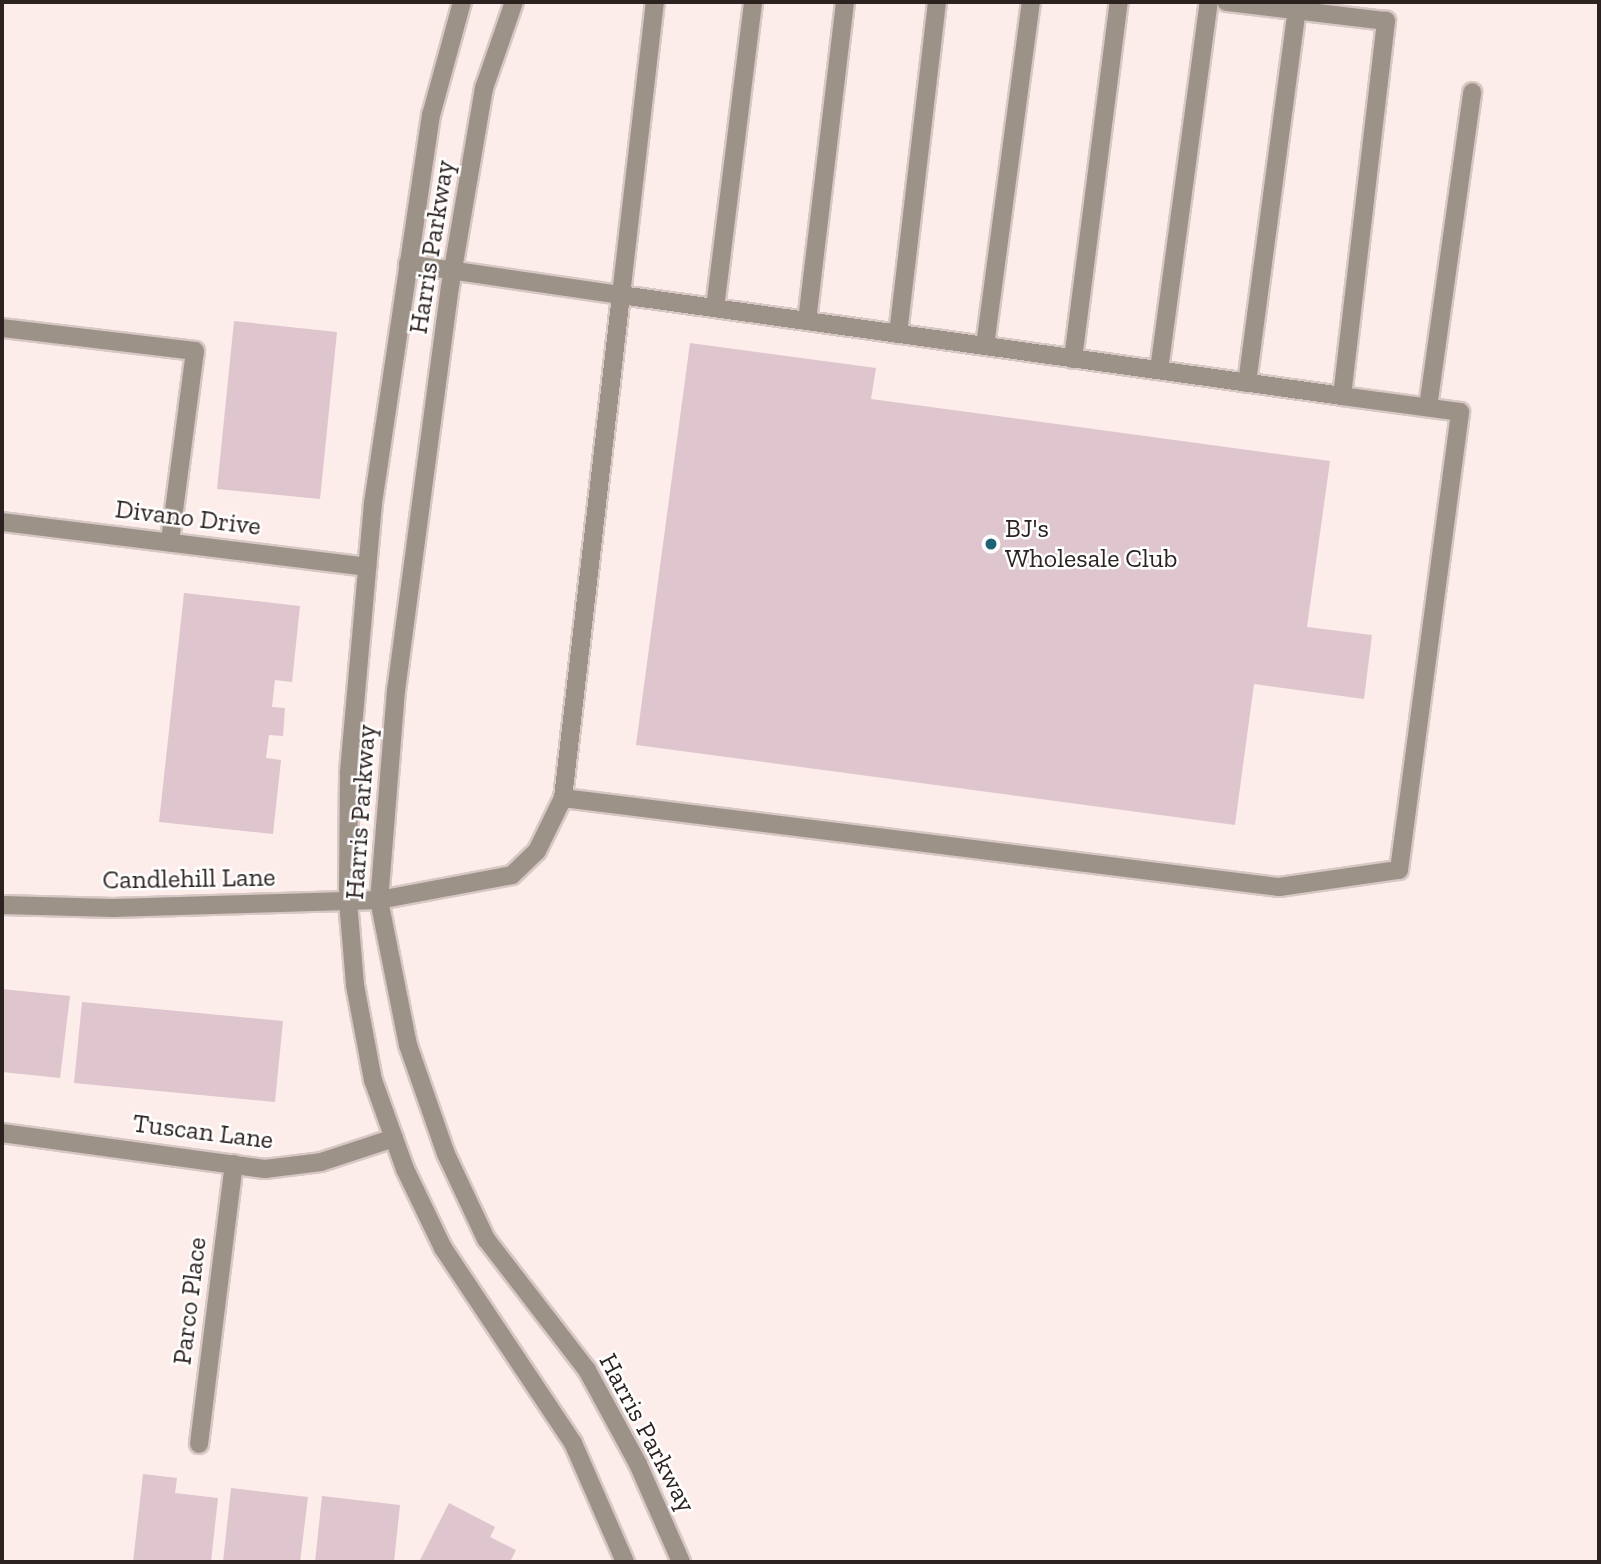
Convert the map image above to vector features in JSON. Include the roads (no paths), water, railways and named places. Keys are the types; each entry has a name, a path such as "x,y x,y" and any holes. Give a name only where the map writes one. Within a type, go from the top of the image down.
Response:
{"street":[{"name":"Harris Parkway","path":"462,2 431,115 373,503 349,774 348,901 360,1012 373,1080 394,1138 443,1248 573,1443 625,1562"},
{"name":"Harris Parkway","path":"514,2 484,88 453,271 396,691 379,900 408,1045 446,1154 486,1239 587,1370 638,1464 681,1562"},
{"name":"Candlehill Lane","path":"2,905 113,908 379,900 512,875 537,851 563,798 655,2"},
{"path":"715,309 752,2"},
{"path":"807,321 845,2"},
{"path":"898,334 937,2"},
{"path":"985,346 1031,2"},
{"path":"1073,359 1119,2"},
{"path":"1159,370 1209,2"},
{"path":"1226,2 1386,21 1342,396"},
{"path":"1247,383 1297,10"},
{"path":"1427,407 1472,92"},
{"path":"408,264 1460,412 1399,870 1279,887 563,798"},
{"path":"2,328 195,351 170,542"},
{"name":"Divano Drive","path":"2,522 368,567"},
{"name":"Tuscan Lane","path":"2,1133 265,1168 321,1162 394,1138"},
{"name":"Parco Place","path":"199,1444 234,1164"}],"place":[{"name":"BJ's Wholesale Club","path":"991,544"}]}
